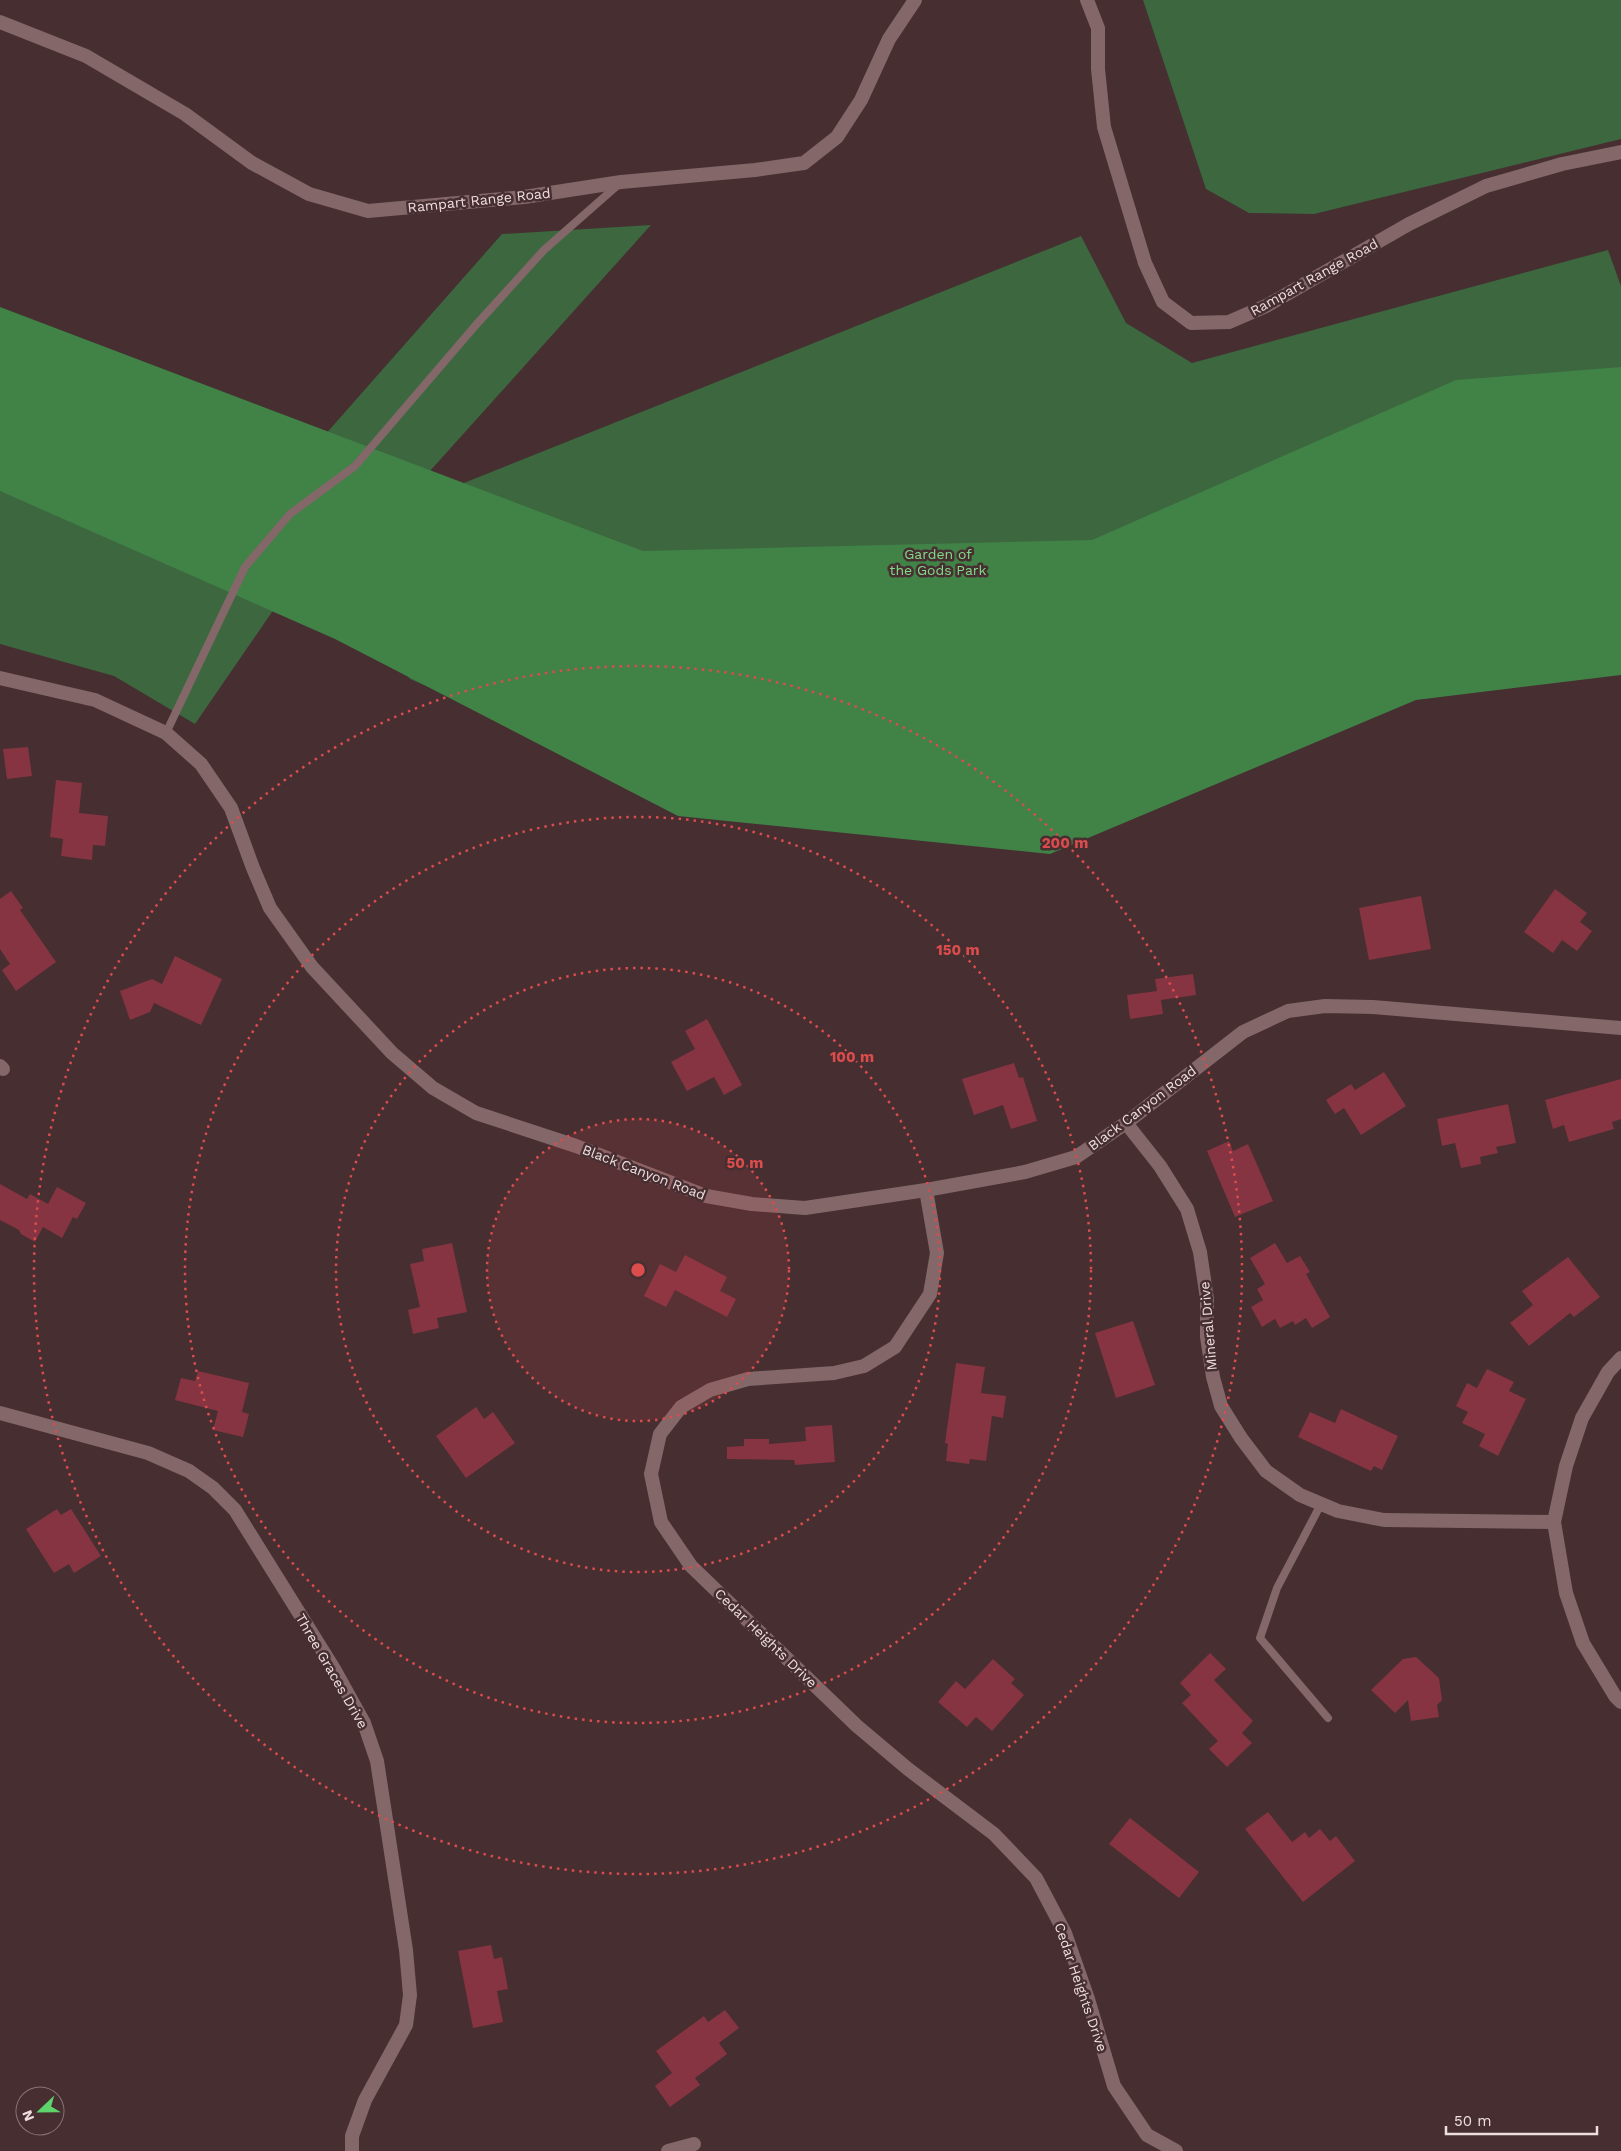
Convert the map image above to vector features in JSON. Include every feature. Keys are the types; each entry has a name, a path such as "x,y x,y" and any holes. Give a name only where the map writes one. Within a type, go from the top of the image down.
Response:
{"street":[{"name":"Rampart Range Road","path":"0,22 86,56 185,114 252,163 309,194 368,211 524,197 621,182 755,170 804,163 837,137 861,100 889,38 915,0"},
{"name":"Rampart Range Road","path":"1088,0 1098,28 1098,69 1104,127 1145,263 1163,302 1191,323 1229,322 1266,306 1409,224 1486,186 1562,164 1621,152"},
{"name":"Black Canyon Road","path":"0,678 95,700 166,733 201,764 231,808 252,868 270,908 312,967 392,1053 433,1088 476,1113 576,1146 706,1196 752,1204 805,1208 926,1190 1025,1172 1076,1156 1126,1123 1243,1032 1288,1011 1326,1006 1373,1007 1621,1028"},
{"name":"Mineral Drive","path":"1126,1123 1160,1166 1187,1209 1200,1252 1207,1300 1207,1337 1213,1377 1221,1406 1240,1438 1266,1470 1300,1496 1338,1511 1384,1520 1554,1522"},
{"name":"Cedar Heights Drive","path":"926,1190 937,1252 930,1294 896,1347 864,1366 834,1373 748,1379 710,1390 681,1407 660,1434 651,1474 661,1522 691,1566 857,1726 908,1769 994,1834 1036,1878 1064,1933 1088,1999 1114,2086 1147,2135 1176,2151"},
{"path":"1621,1358 1608,1372 1582,1418 1566,1466 1554,1522 1566,1593 1583,1643 1615,1696 1621,1702"},
{"name":"Three Graces Drive","path":"0,1413 148,1453 189,1470 213,1488 236,1510 334,1669 364,1723 377,1760 406,1950 410,1995 406,2025 365,2100 352,2136 352,2151"},
{"path":"668,2151 694,2144"}],"lane":[{"path":"166,733 245,567 290,514 355,466 475,326 544,250 621,182"},
{"path":"1321,1504 1277,1588 1260,1638 1328,1718"}],"green space":[{"path":"1143,0 1621,0 1621,139 1314,214 1249,213 1206,189"},
{"name":"Garden of the Gods Park","path":"651,225 394,511 1081,236 1126,323 1192,363 1608,250 1621,286 1621,561 719,811 410,679 307,561 195,724 114,676 0,644 0,478 249,521 502,234"},
{"path":"0,307 643,551 1092,540 1456,380 1621,367 1621,675 1416,700 1050,854 678,816 335,639 0,491"}],"building":[{"path":"28,747 32,776 7,779 3,749"},
{"path":"56,780 82,783 79,813 108,816 105,846 93,845 92,860 61,856 63,839 50,837"},
{"path":"1555,889 1587,913 1580,922 1592,931 1577,951 1562,940 1553,953 1524,932"},
{"path":"11,891 23,908 20,910 56,962 16,991 2,970 10,964 0,949 0,899"},
{"path":"1421,896 1431,949 1369,960 1359,908"},
{"path":"175,956 222,979 201,1025 154,1003 150,1012 130,1020 120,991 152,979 162,984"},
{"path":"1193,974 1196,995 1161,1000 1163,1014 1130,1019 1127,995 1157,991 1155,979"},
{"path":"707,1019 742,1085 724,1095 714,1077 687,1091 671,1062 695,1049 685,1031"},
{"path":"1014,1063 1019,1078 1023,1077 1037,1121 1011,1129 1003,1105 974,1115 962,1079"},
{"path":"1384,1072 1406,1106 1361,1135 1344,1108 1335,1114 1326,1100 1351,1084 1355,1090"},
{"path":"1621,1079 1621,1119 1612,1122 1614,1129 1569,1142 1564,1125 1553,1129 1545,1100"},
{"path":"1508,1104 1516,1143 1496,1147 1498,1153 1480,1157 1481,1164 1461,1168 1455,1143 1442,1146 1437,1119"},
{"path":"1229,1141 1233,1151 1248,1144 1273,1201 1235,1217 1207,1151"},
{"path":"0,1184 27,1199 30,1194 48,1204 57,1187 86,1203 77,1219 73,1217 62,1238 43,1227 35,1242 21,1234 19,1230 0,1220"},
{"path":"452,1243 467,1312 437,1318 439,1328 413,1334 408,1310 420,1307 410,1264 424,1261 422,1249"},
{"path":"1275,1243 1287,1263 1300,1256 1310,1272 1306,1274 1330,1317 1312,1328 1306,1318 1295,1325 1293,1321 1280,1328 1275,1319 1262,1327 1251,1307 1263,1300 1257,1289 1265,1284 1250,1258"},
{"path":"685,1255 727,1277 720,1291 736,1299 727,1317 675,1290 666,1307 644,1296 660,1264 676,1272"},
{"path":"1568,1257 1600,1297 1574,1317 1570,1313 1529,1346 1510,1323 1533,1305 1522,1291"},
{"path":"1133,1321 1155,1385 1116,1398 1095,1333"},
{"path":"956,1363 985,1367 981,1393 1006,1396 1003,1418 992,1416 986,1461 970,1459 969,1464 946,1461 948,1444 945,1443"},
{"path":"1487,1369 1514,1382 1509,1391 1526,1399 1498,1456 1479,1446 1485,1434 1462,1423 1468,1412 1456,1406 1467,1383 1477,1388"},
{"path":"198,1371 249,1383 242,1412 249,1414 243,1437 213,1430 218,1411 175,1400 181,1378 195,1381"},
{"path":"476,1407 484,1419 493,1412 515,1443 466,1478 436,1436"},
{"path":"1341,1409 1398,1436 1382,1470 1374,1466 1371,1471 1298,1437 1310,1412 1335,1423"},
{"path":"832,1425 835,1462 795,1465 794,1460 727,1459 727,1447 744,1446 744,1439 769,1439 769,1444 806,1441 805,1427"},
{"path":"57,1509 61,1515 71,1509 101,1556 74,1573 69,1564 54,1573 26,1529"},
{"path":"1210,1653 1226,1669 1214,1680 1253,1721 1242,1733 1252,1743 1227,1767 1209,1749 1218,1741 1182,1703 1191,1695 1180,1683"},
{"path":"1416,1657 1439,1678 1442,1700 1437,1705 1439,1717 1411,1721 1408,1700 1395,1713 1371,1690 1403,1659"},
{"path":"993,1659 1015,1679 1011,1683 1024,1695 992,1731 976,1717 967,1727 938,1702 956,1681 965,1689"},
{"path":"1268,1812 1292,1842 1305,1832 1309,1838 1320,1829 1330,1841 1336,1836 1355,1861 1303,1902 1245,1829"},
{"path":"1130,1818 1199,1872 1179,1898 1109,1844"},
{"path":"491,1945 494,1959 502,1957 508,1989 497,1991 503,2022 473,2028 458,1951"},
{"path":"725,2010 739,2028 719,2043 727,2054 695,2078 700,2085 670,2107 655,2086 672,2073 656,2051 704,2016 708,2022"}]}
